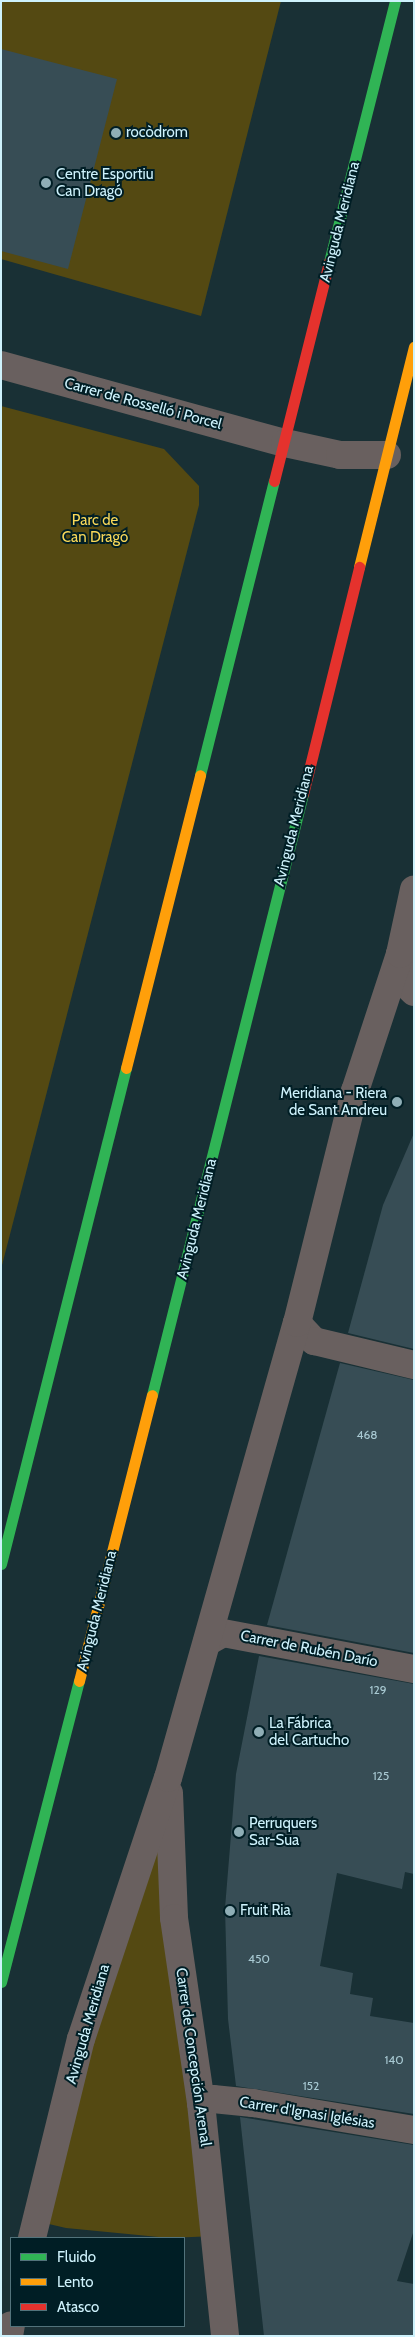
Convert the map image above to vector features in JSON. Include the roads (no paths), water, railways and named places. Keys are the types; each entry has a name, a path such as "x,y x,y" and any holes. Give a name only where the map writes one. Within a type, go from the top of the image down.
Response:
{"main road":[{"name":"Avinguda Meridiana","path":"1,1564 395,1"},
{"name":"Avinguda Meridiana","path":"1,1982 170,1327 414,347"}],"street":[{"name":"Carrer de Rosselló i Porcel","path":"1,365 285,443"},
{"path":"285,443 340,455 387,454"},
{"name":"Avinguda Meridiana","path":"32,2237 92,2001 168,1778 297,1323 355,1092 400,954 414,889"},
{"path":"400,954 407,985 414,992"},
{"path":"297,1323 314,1341 414,1365"},
{"name":"Carrer de Rubén Darío","path":"207,1642 223,1633 414,1670"},
{"name":"Carrer de Concepción Arenal","path":"168,1778 174,1918 201,2103 225,2336"},
{"name":"Carrer d'Ignasi Iglésias","path":"201,2103 214,2099 253,2103 414,2130"}],"place":[{"name":"rocòdrom","path":"116,133"},
{"name":"Centre Esportiu Can Dragó","path":"46,183"},
{"name":"Meridiana - Riera de Sant Andreu","path":"397,1102"},
{"name":"La Fábrica del Cartucho","path":"259,1732"},
{"name":"Perruquers Sar-Sua","path":"239,1832"},
{"name":"Fruit Ria","path":"230,1911"}],"park label":[{"name":"Parc de Can Dragó","path":"95,528"}]}
